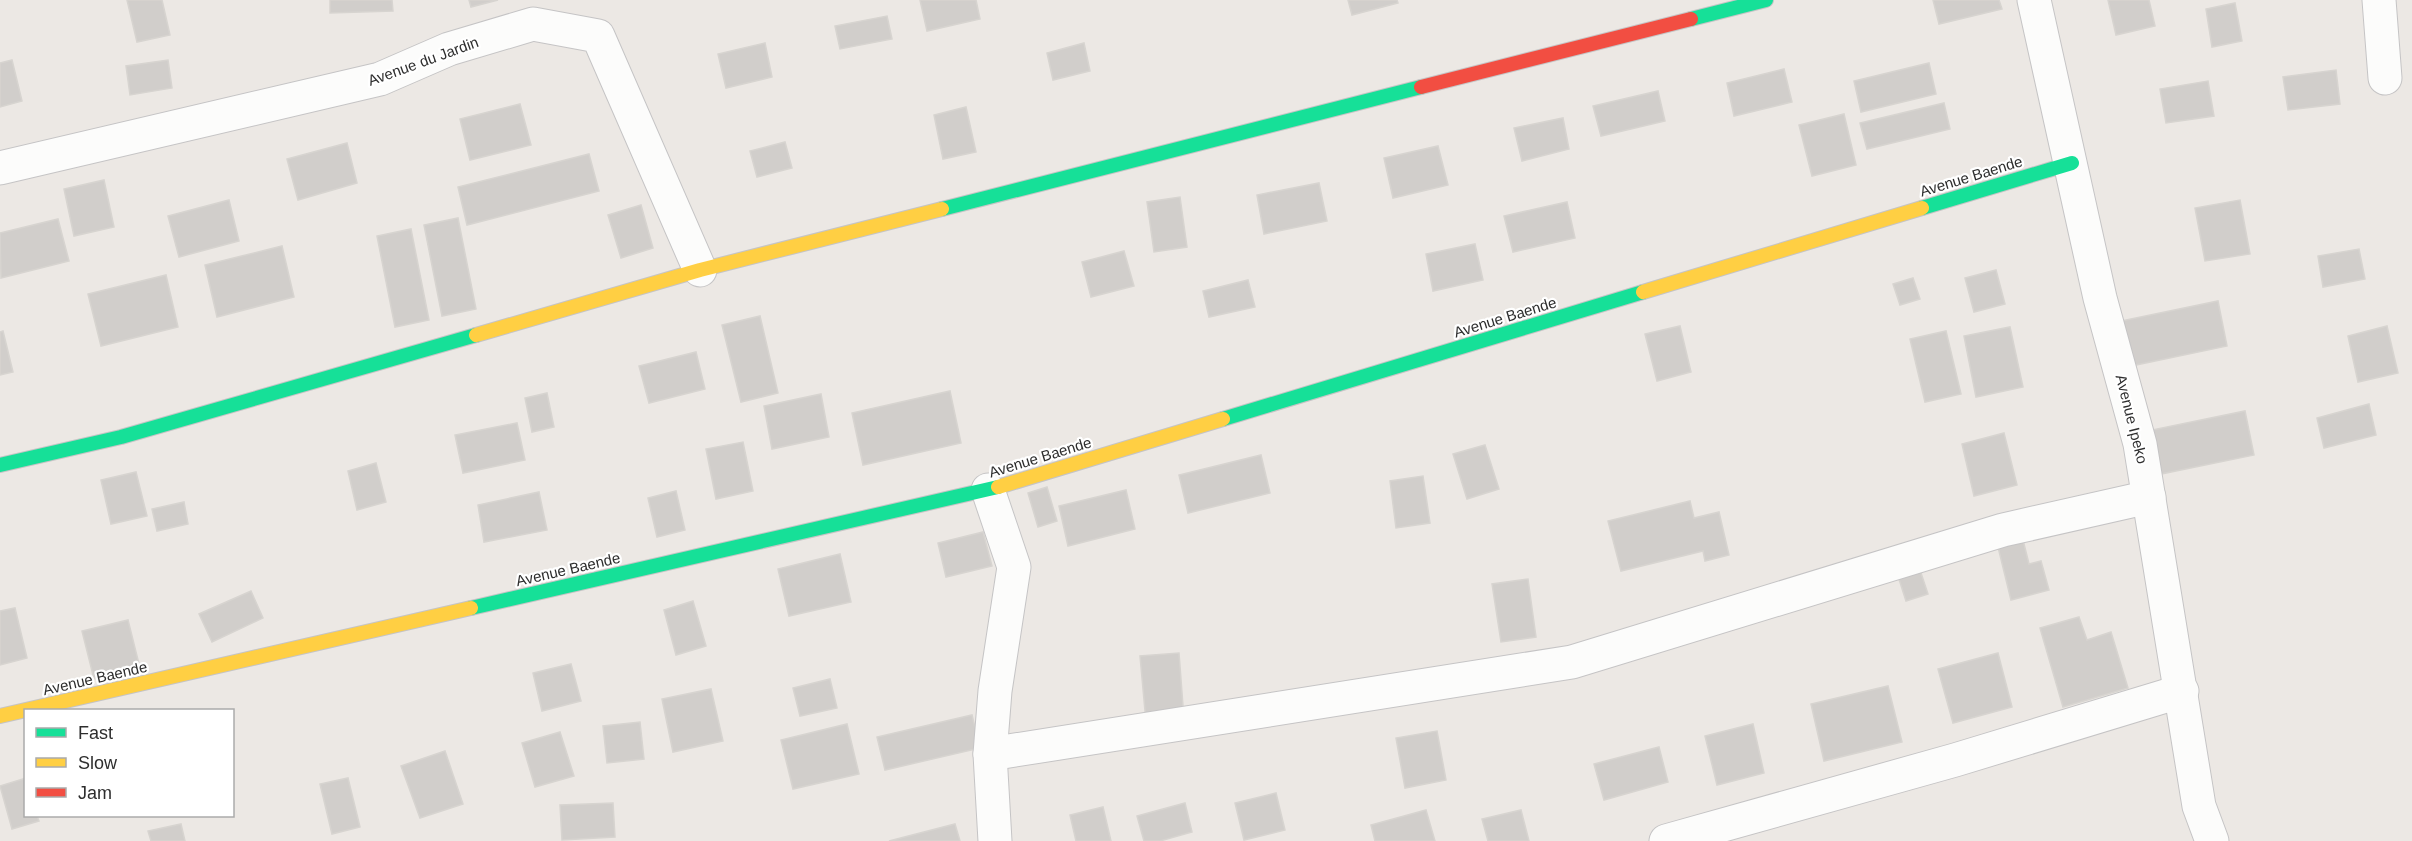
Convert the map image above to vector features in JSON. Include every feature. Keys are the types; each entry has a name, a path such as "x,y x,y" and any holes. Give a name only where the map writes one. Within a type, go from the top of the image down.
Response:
{"street":[{"path":"0,465 121,437 700,270 1766,0"},
{"name":"Avenue Ipeko","path":"2034,0 2072,163 2100,298 2140,444 2199,806 2212,841"},
{"path":"2379,0 2385,78"},
{"name":"Avenue du Jardin","path":"0,168 380,79 448,49 533,24 598,36 700,270"},
{"name":"Avenue Baende","path":"31,709 988,490 2072,163"},
{"path":"988,490 1014,567 995,691 990,754 995,841"},
{"path":"990,754 1572,662 2003,531 2149,497"},
{"path":"1666,841 1955,760 2182,691"},
{"name":"Avenue Baende","path":"0,716 24,711"}],"building":[{"path":"127,0 162,0 170,35 137,42"},
{"path":"330,0 392,0 393,11 330,13"},
{"path":"469,0 498,0 471,7"},
{"path":"920,0 976,0 980,19 927,31"},
{"path":"1348,0 1397,0 1398,3 1352,15"},
{"path":"1933,0 1999,0 2002,9 1939,24"},
{"path":"2108,0 2149,0 2155,26 2116,35"},
{"path":"2235,3 2242,41 2212,47 2206,9"},
{"path":"887,16 892,39 840,49 835,26"},
{"path":"765,43 772,77 726,88 718,54"},
{"path":"1084,43 1090,71 1053,80 1047,53"},
{"path":"12,60 22,101 0,107 0,63"},
{"path":"168,60 172,88 130,95 126,66"},
{"path":"1929,63 1936,94 1861,112 1854,81"},
{"path":"1784,69 1792,102 1734,116 1727,83"},
{"path":"2336,70 2340,104 2288,110 2283,77"},
{"path":"2208,81 2214,116 2166,123 2160,89"},
{"path":"1658,91 1665,121 1601,136 1593,106"},
{"path":"1944,103 1950,129 1867,149 1860,123"},
{"path":"520,104 531,145 470,160 460,119"},
{"path":"966,107 976,152 943,159 934,115"},
{"path":"1844,114 1856,165 1812,176 1799,125"},
{"path":"1563,118 1569,149 1522,161 1514,128"},
{"path":"785,142 792,168 757,177 750,151"},
{"path":"347,143 357,183 298,200 287,159"},
{"path":"1438,146 1448,185 1393,198 1384,158"},
{"path":"589,154 599,191 467,225 458,187"},
{"path":"104,180 114,227 74,236 64,189"},
{"path":"1319,183 1327,221 1264,234 1257,195"},
{"path":"1180,197 1187,247 1154,252 1147,202"},
{"path":"229,200 239,241 179,257 168,216"},
{"path":"2240,200 2250,254 2205,261 2195,208"},
{"path":"1567,202 1575,238 1513,252 1504,216"},
{"path":"641,205 653,248 621,258 608,215"},
{"path":"458,218 476,309 442,316 424,225"},
{"path":"58,219 69,261 1,278 0,233"},
{"path":"411,229 429,320 395,327 377,236"},
{"path":"1475,244 1483,280 1433,291 1426,254"},
{"path":"282,246 294,297 217,317 205,265"},
{"path":"2359,249 2365,279 2323,287 2318,256"},
{"path":"1124,251 1134,286 1091,297 1082,262"},
{"path":"1996,270 2005,304 1974,312 1965,278"},
{"path":"166,275 178,327 101,346 88,294"},
{"path":"1913,278 1920,299 1900,305 1893,284"},
{"path":"1248,280 1255,307 1209,317 1203,291"},
{"path":"2218,301 2227,346 2131,366 2121,321"},
{"path":"760,316 778,393 741,402 722,325"},
{"path":"1680,326 1691,372 1657,381 1645,334"},
{"path":"2387,326 2398,373 2358,382 2348,336"},
{"path":"2010,327 2023,387 1976,397 1964,336"},
{"path":"3,331 13,372 0,375 0,332"},
{"path":"1946,331 1961,394 1925,402 1910,339"},
{"path":"696,352 705,389 649,403 639,366"},
{"path":"950,391 961,443 863,465 852,413"},
{"path":"547,393 554,427 532,432 525,398"},
{"path":"821,394 829,437 772,449 764,406"},
{"path":"2369,404 2376,435 2324,448 2317,418"},
{"path":"2245,411 2254,455 2161,474 2152,430"},
{"path":"517,423 525,460 463,473 455,435"},
{"path":"2004,433 2017,485 1974,496 1962,444"},
{"path":"743,442 753,491 716,499 706,449"},
{"path":"1485,445 1499,489 1467,499 1453,454"},
{"path":"1261,455 1270,493 1188,513 1179,475"},
{"path":"376,463 386,502 357,510 348,471"},
{"path":"136,472 147,516 111,524 101,480"},
{"path":"1423,476 1430,523 1396,528 1390,481"},
{"path":"1047,487 1057,521 1038,527 1028,493"},
{"path":"1126,490 1135,529 1068,546 1059,506"},
{"path":"676,491 685,530 657,537 648,498"},
{"path":"539,492 547,530 484,542 478,505"},
{"path":"1690,501 1694,518 1719,512 1729,555 1705,561 1703,551 1621,571 1608,521"},
{"path":"184,502 188,524 157,531 152,509"},
{"path":"983,532 992,566 946,577 938,543"},
{"path":"2023,540 2029,564 2041,561 2049,590 2011,600 1998,547"},
{"path":"840,554 851,602 789,616 778,569"},
{"path":"1920,570 1928,594 1906,601 1898,576"},
{"path":"1528,579 1536,637 1501,642 1492,584"},
{"path":"251,591 263,618 212,642 199,614"},
{"path":"693,601 706,646 676,655 664,610"},
{"path":"15,608 27,658 0,665 0,611"},
{"path":"2079,617 2087,640 2111,632 2128,688 2063,707 2040,628"},
{"path":"128,620 140,668 94,679 82,631"},
{"path":"1179,653 1184,719 1146,722 1140,656"},
{"path":"1998,653 2012,707 1953,723 1938,669"},
{"path":"571,664 581,701 542,711 533,673"},
{"path":"830,679 837,708 800,716 793,688"},
{"path":"1888,686 1902,742 1824,761 1811,704"},
{"path":"711,689 723,741 673,752 662,699"},
{"path":"972,715 980,748 885,770 877,737"},
{"path":"640,722 644,759 607,763 603,726"},
{"path":"847,724 859,774 793,789 781,740"},
{"path":"1753,724 1764,773 1717,785 1705,736"},
{"path":"1437,731 1446,780 1405,788 1396,738"},
{"path":"560,732 574,776 535,787 522,743"},
{"path":"1659,747 1668,782 1604,800 1594,764"},
{"path":"445,751 463,804 420,818 401,766"},
{"path":"348,778 360,827 332,834 320,784"},
{"path":"24,779 24,817 37,817 39,821 12,829 0,786"},
{"path":"1276,793 1285,830 1244,840 1235,803"},
{"path":"613,803 615,837 562,840 560,805"},
{"path":"1185,803 1192,832 1160,841 1144,841 1137,816"},
{"path":"1103,807 1111,841 1076,841 1070,815"},
{"path":"1426,810 1435,841 1375,841 1371,825"},
{"path":"1521,810 1529,841 1488,841 1482,819"},
{"path":"181,824 185,841 151,841 148,831"},
{"path":"955,824 960,841 889,841"}],"traffic: fast":[{"path":"1691,19 1766,0"},
{"path":"942,209 1421,87"},
{"path":"1922,208 2072,163"},
{"path":"1223,419 1643,292"},
{"path":"0,465 121,437 476,335"},
{"path":"471,608 998,487"}],"traffic: slow":[{"path":"1643,292 1922,208"},
{"path":"476,335 700,270 942,209"},
{"path":"998,487 1223,419"},
{"path":"31,709 471,608"},
{"path":"0,716 24,710"}],"traffic: jam":[{"path":"1421,87 1691,19"}]}
